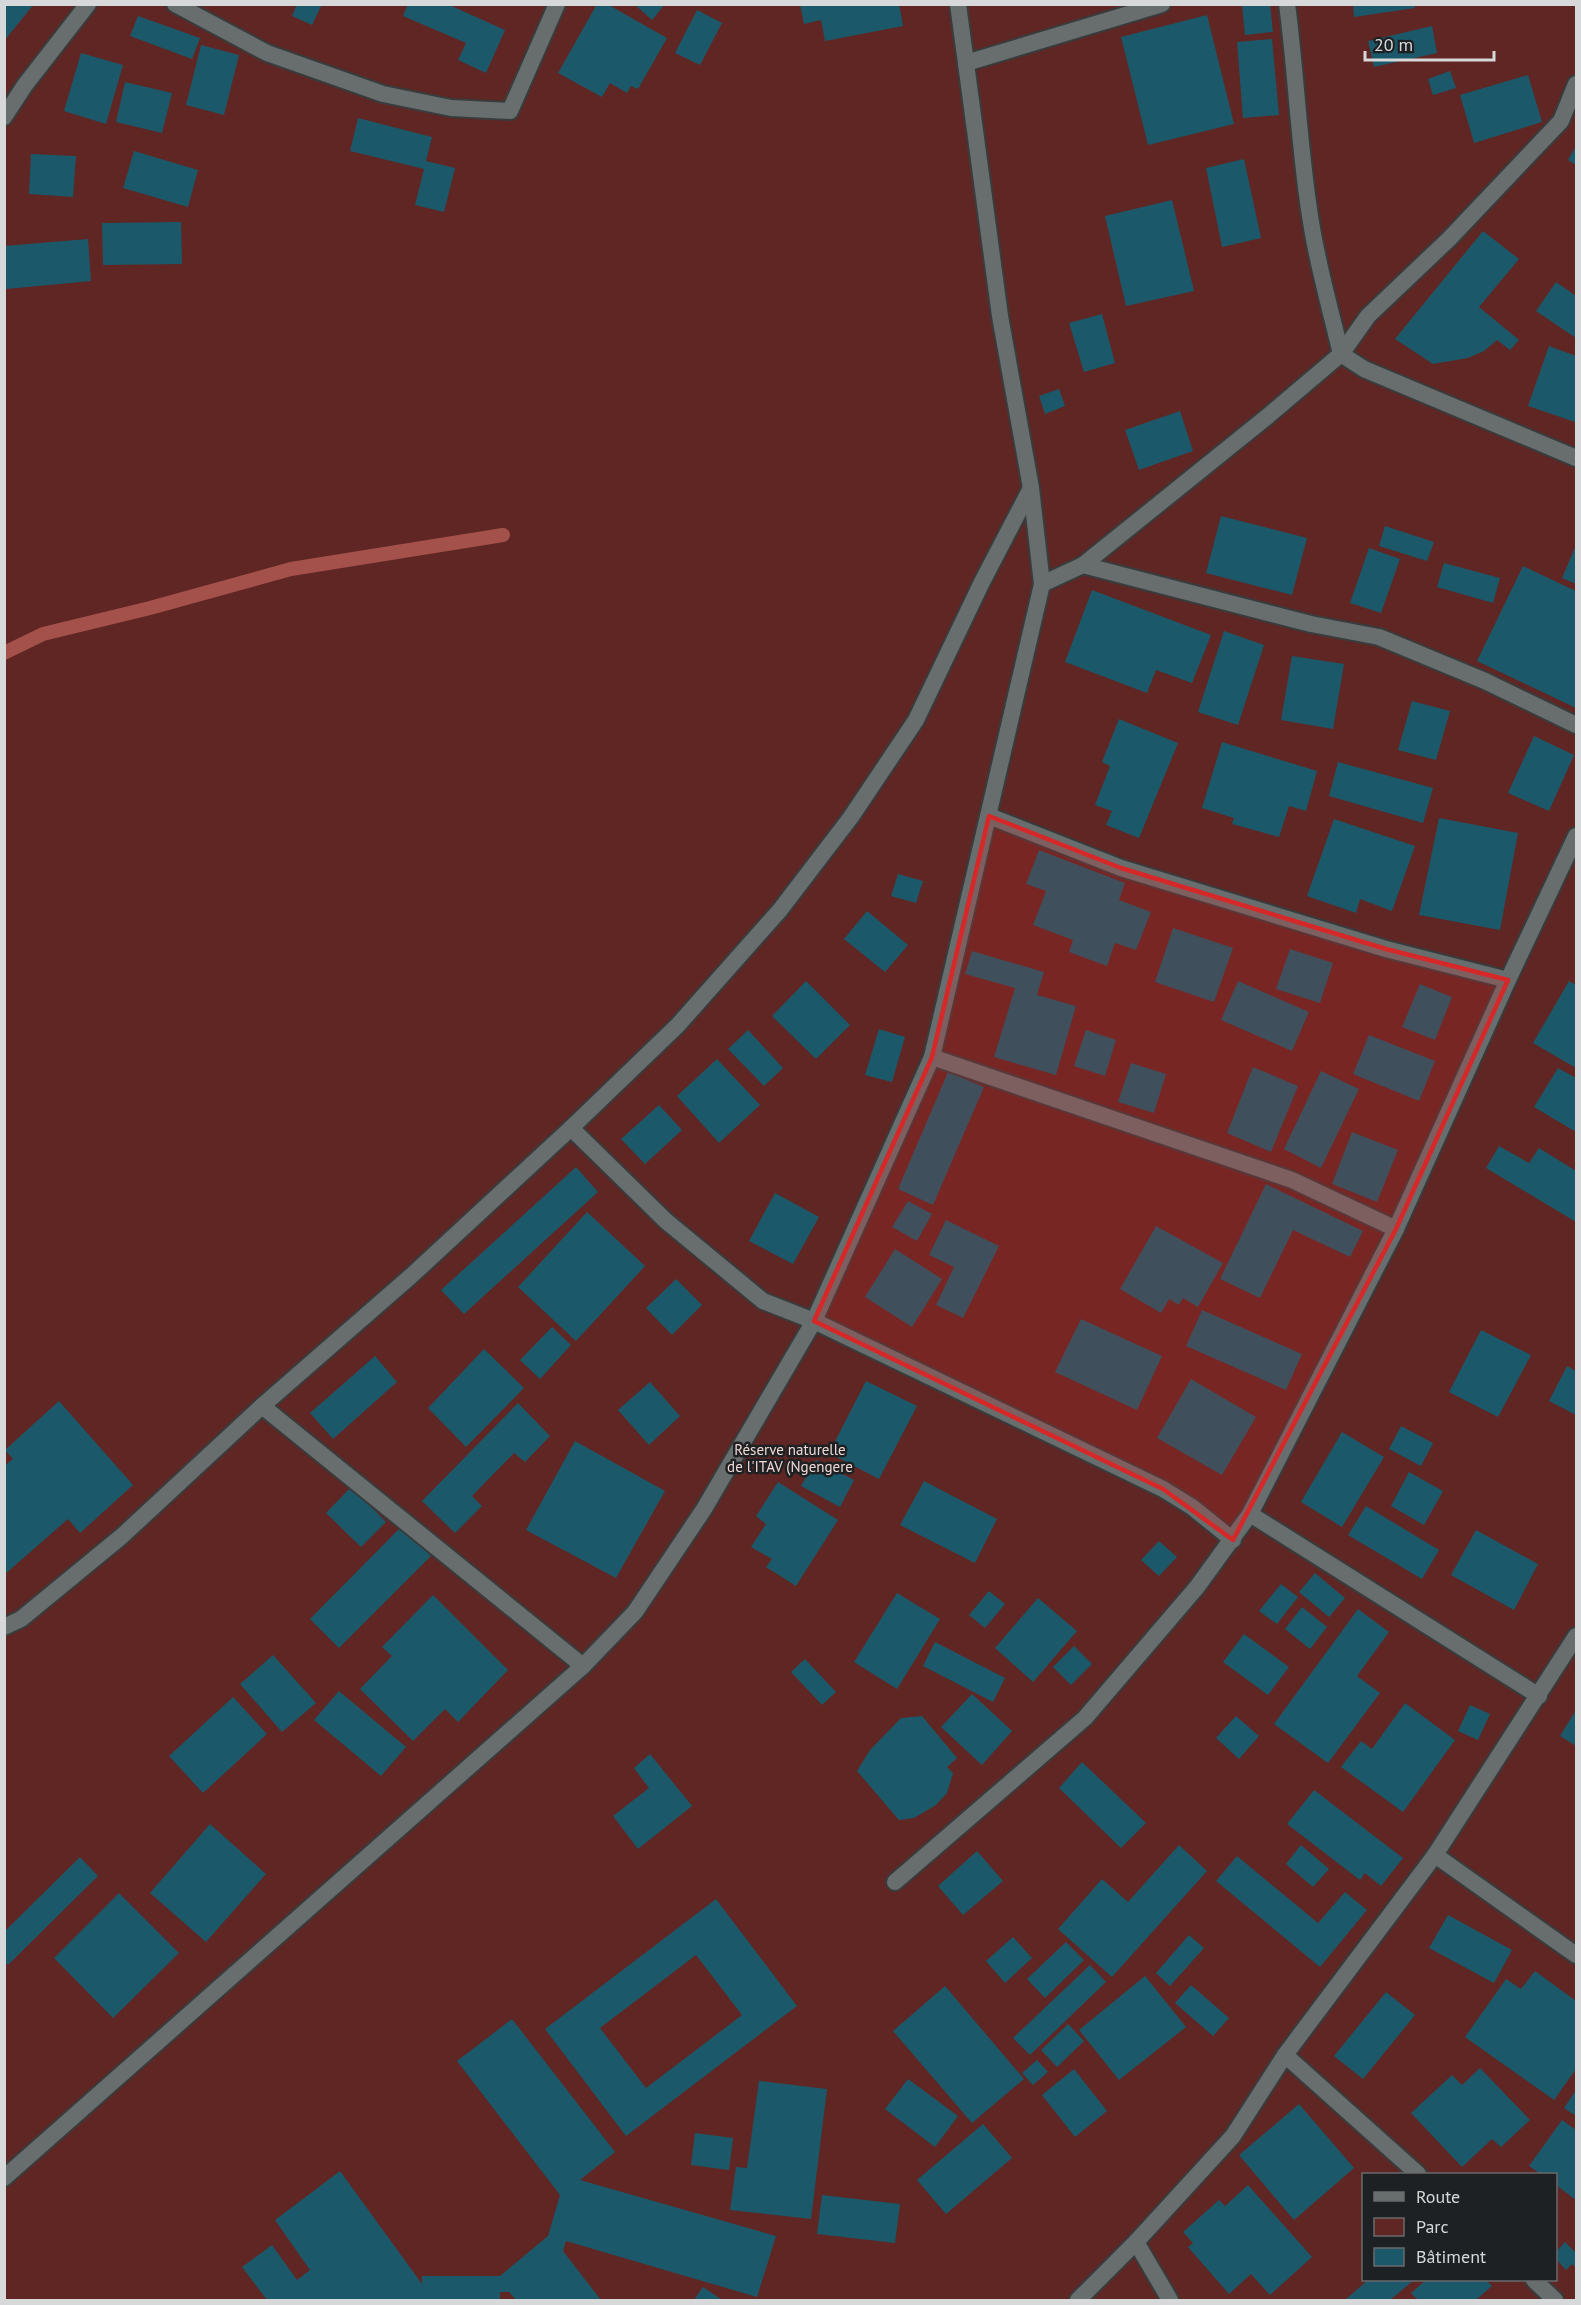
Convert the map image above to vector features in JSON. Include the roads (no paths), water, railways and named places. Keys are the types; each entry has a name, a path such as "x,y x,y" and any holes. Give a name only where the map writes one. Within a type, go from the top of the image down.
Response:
{"street":[{"path":"4,117 25,85 88,4"},
{"path":"175,4 267,53 383,94 451,108 510,111 557,4"},
{"path":"4,2178 583,1666 635,1612 704,1509 814,1321 932,1057 1042,584 1031,488 1000,316 958,4"},
{"path":"966,63 1162,4"},
{"path":"1287,4 1312,230 1341,354 1364,369 1576,458"},
{"path":"1042,584 1083,565 1341,354 1368,316 1449,240 1561,121 1576,84"},
{"path":"4,1627 21,1619 122,1536 262,1406 411,1276 678,1025 780,910 851,817 916,720 982,582 1031,488"},
{"path":"1083,565 1311,624 1379,636 1485,681 1576,725"},
{"path":"989,816 1142,874 1386,949 1508,980"},
{"path":"895,1882 1085,1718 1197,1587 1250,1514 1396,1229 1508,980 1576,836"},
{"path":"932,1057 1292,1180 1396,1229"},
{"path":"571,1128 666,1221 763,1301 814,1321 1163,1488 1192,1507 1233,1540"},
{"path":"262,1406 583,1666"},
{"path":"1250,1514 1539,1696"},
{"path":"1078,2301 1136,2242 1233,2136 1285,2055 1435,1855 1576,1636"},
{"path":"1435,1855 1576,1954"},
{"path":"1285,2055 1416,2173"},
{"path":"1136,2242 1170,2301"},
{"path":"1535,2281 1556,2301"}],"waterway":[{"path":"4,653 43,634 150,608 291,569 503,535"}],"park label":[{"name":"Réserve naturelle de l'ITAV (Ngengere","path":"790,1458"}]}
